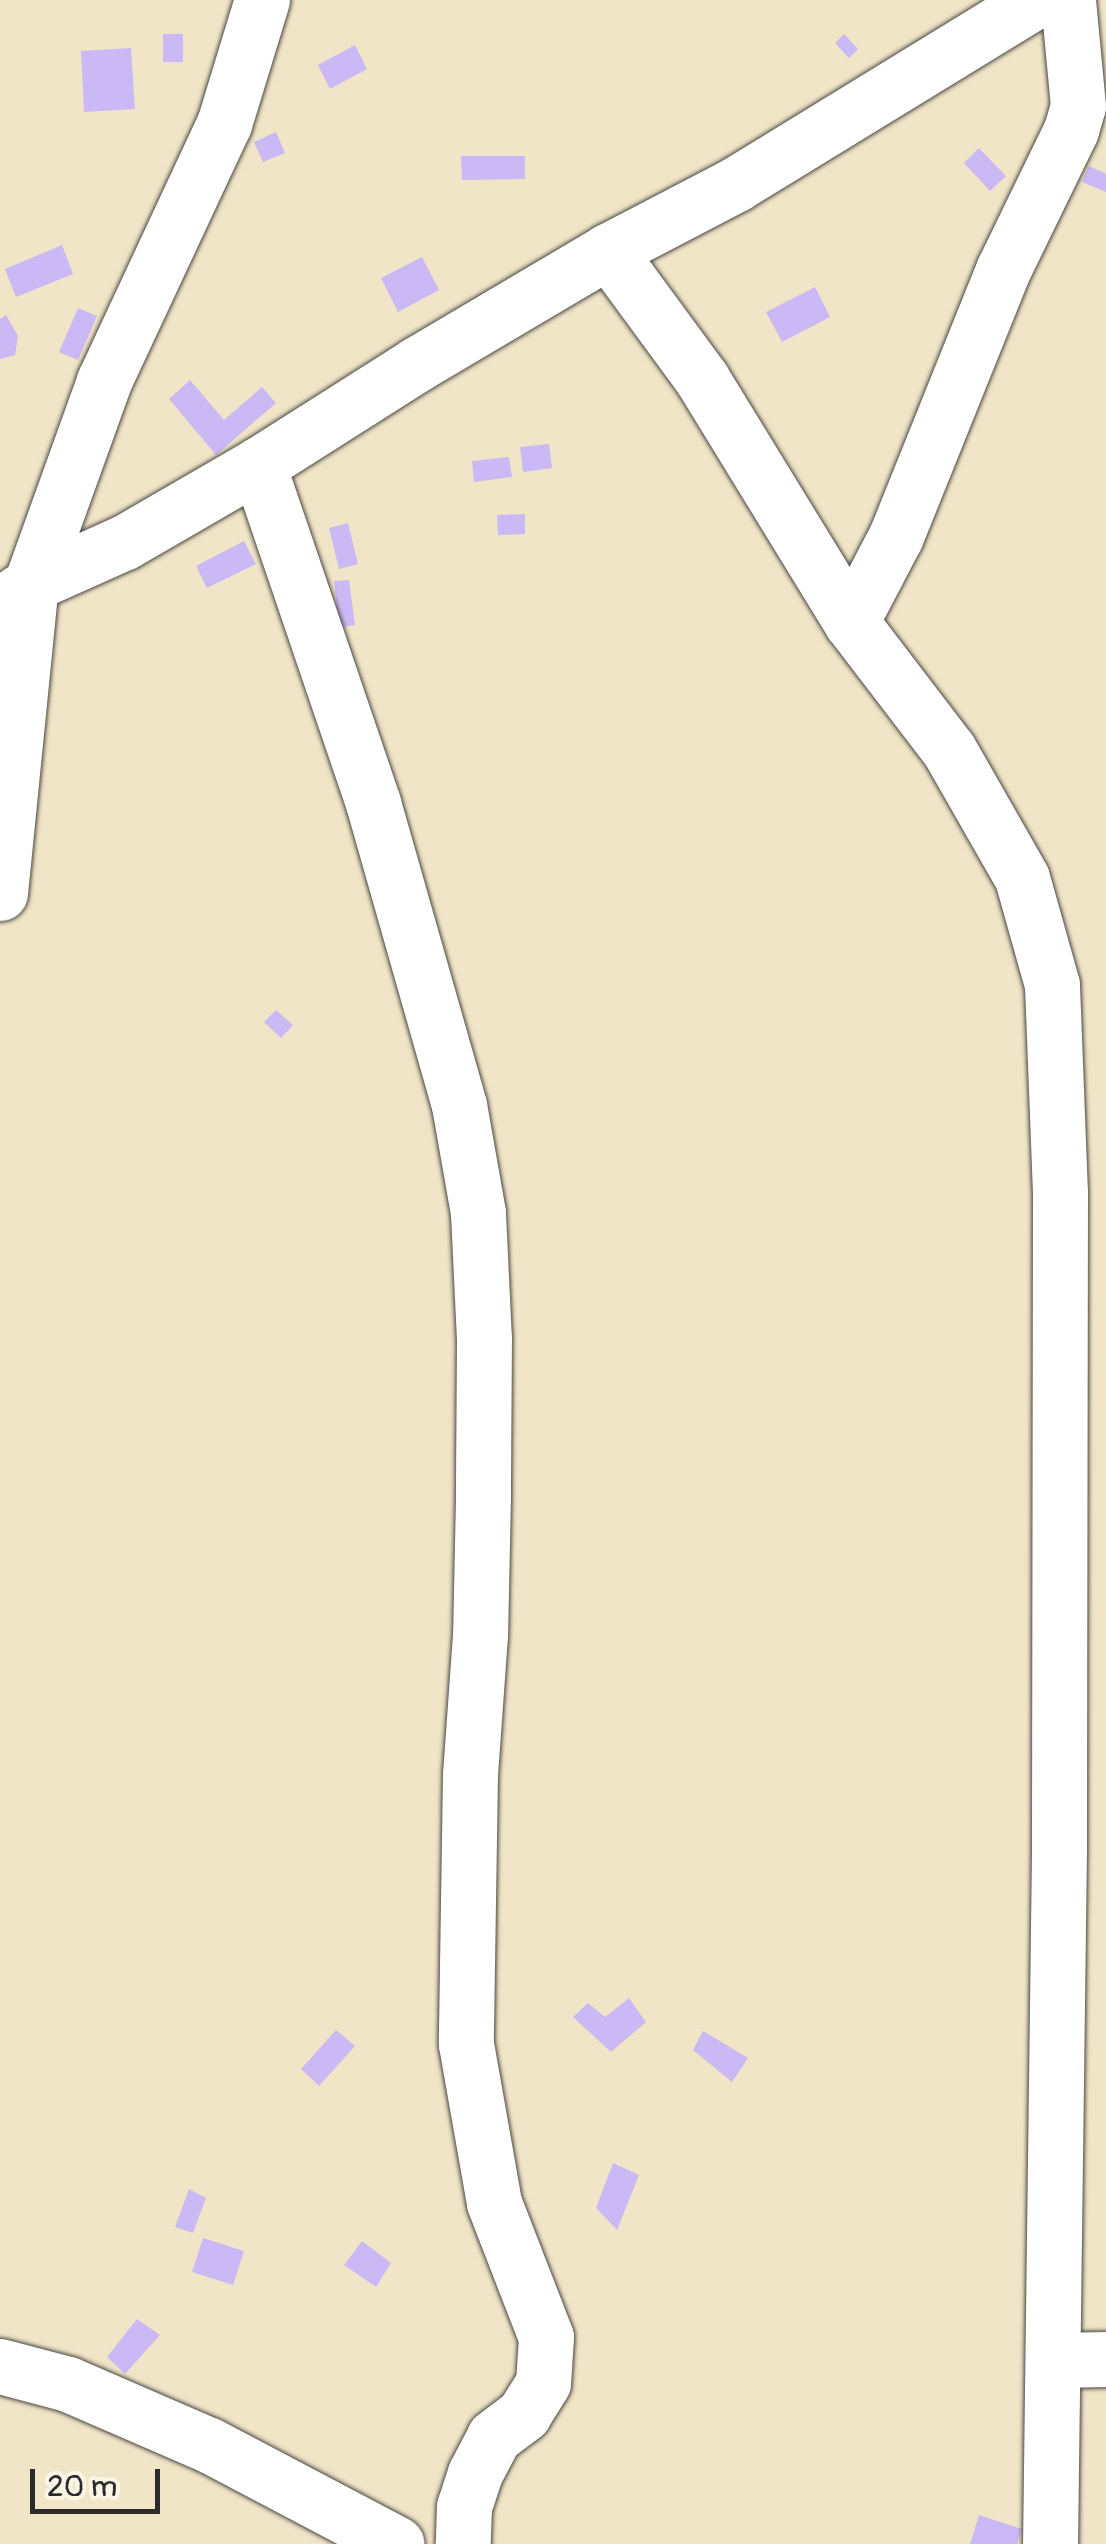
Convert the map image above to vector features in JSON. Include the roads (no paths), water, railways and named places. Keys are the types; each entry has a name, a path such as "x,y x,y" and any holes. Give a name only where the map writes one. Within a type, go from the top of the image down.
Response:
{"street":[{"path":"0,893 9,596 224,124 262,0"},
{"path":"9,596 125,542 258,466 417,364 608,251 736,184 1036,0"},
{"path":"851,622 896,536 1003,270 1070,130 1078,106 1068,0"},
{"path":"608,251 702,378 851,622 949,750 1022,878 1052,985 1060,1192 1080,2360 1050,2544"},
{"path":"258,466 373,803 459,1105 478,1213 484,1338 482,1536 470,1775 466,2044 494,2203 546,2336 543,2382 524,2414 494,2438 475,2473 464,2506 463,2544"},
{"path":"0,2366 68,2384 209,2445 397,2544"}]}
